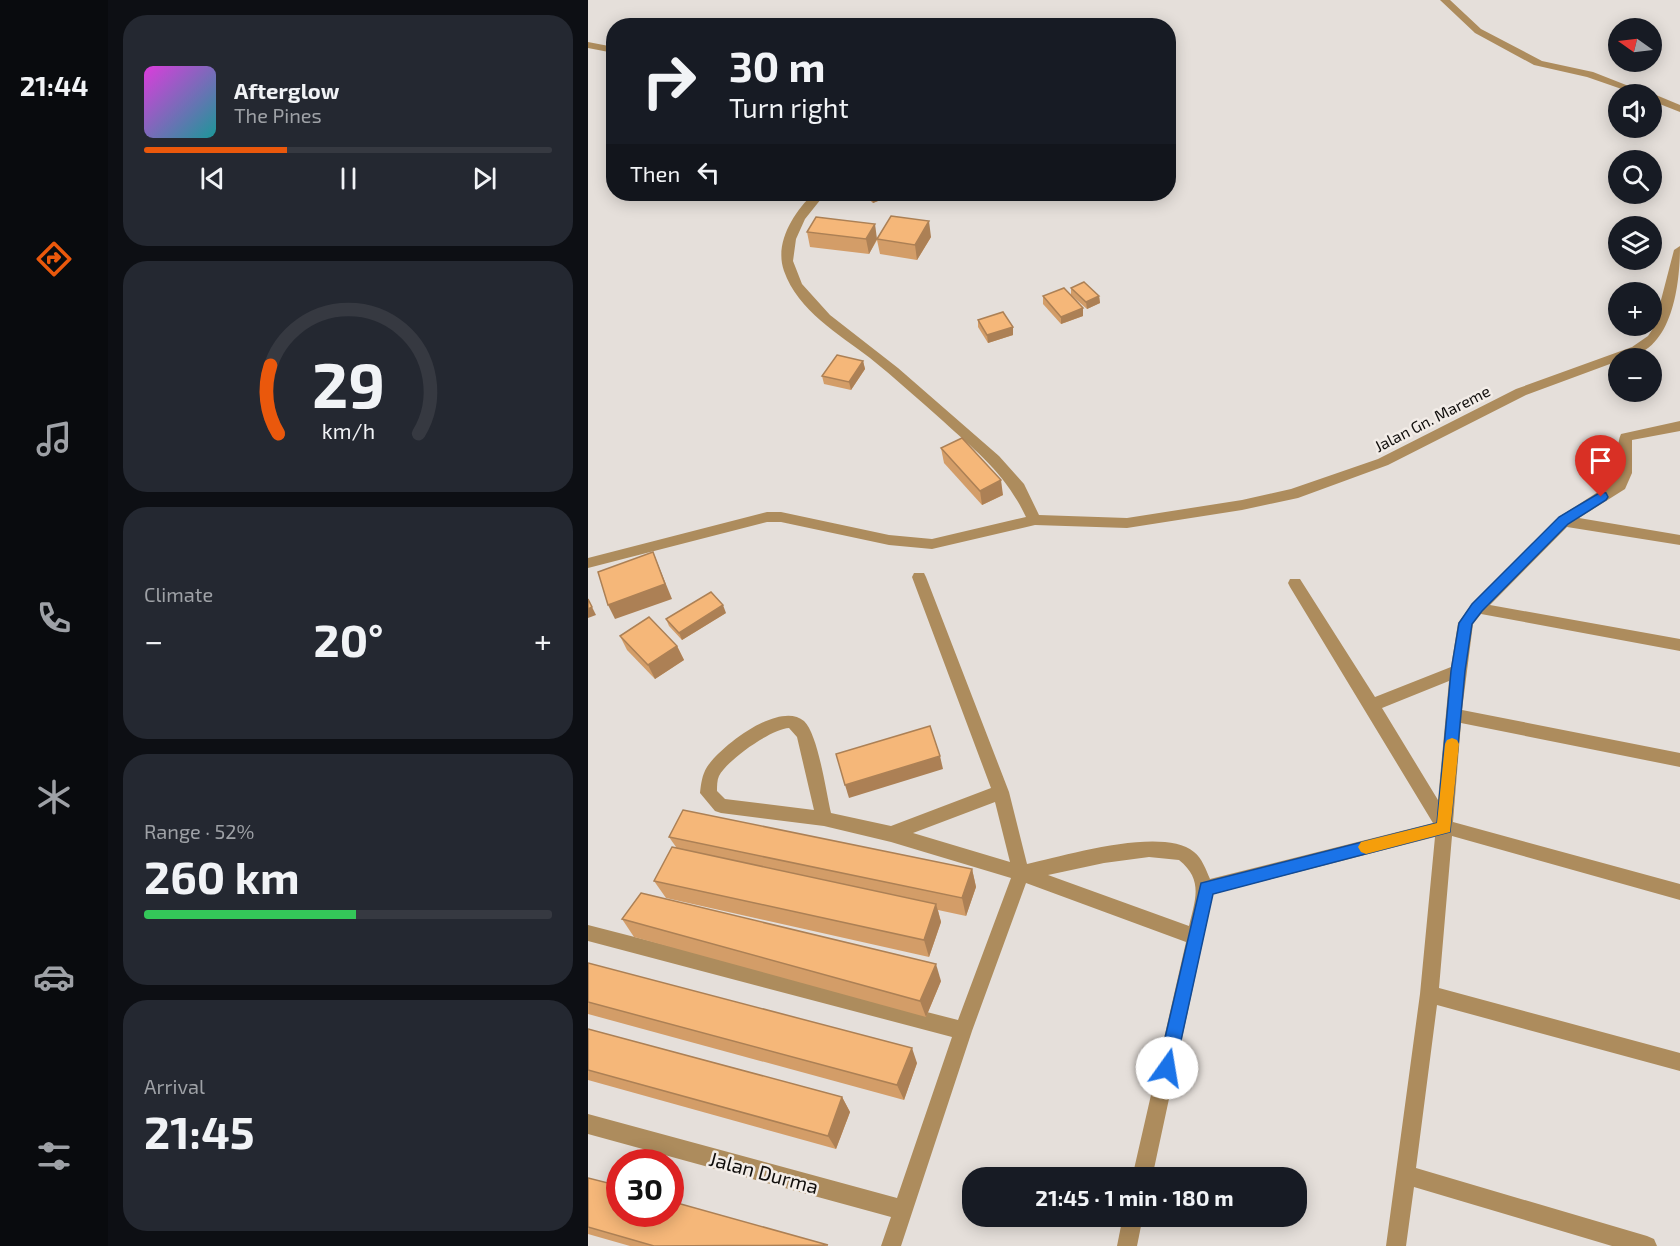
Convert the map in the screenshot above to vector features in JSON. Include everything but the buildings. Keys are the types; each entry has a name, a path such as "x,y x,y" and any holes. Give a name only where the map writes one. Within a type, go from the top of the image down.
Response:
{"street":[{"path":"1445,0 1478,31 1538,63 1589,74 1616,84"},
{"path":"588,45 606,48"},
{"path":"1662,101 1680,109"},
{"path":"812,201 803,209 794,226 789,269 797,284 816,308 898,374 986,452 1017,486 1035,520"},
{"name":"Jalan Gn. Mareme","path":"588,564 767,517 781,517 889,540 932,544 1035,520 1127,523 1242,505 1293,494 1395,458 1521,392 1636,350 1652,339 1660,328 1675,277 1680,250"},
{"path":"1658,432 1680,426"},
{"path":"1396,1246 1429,994 1458,671 1466,623 1477,608 1564,520 1620,485 1626,477 1628,466 1624,446 1626,437 1636,432 1658,432 1680,436"},
{"path":"1564,520 1680,540"},
{"path":"891,1246 963,1031 1021,873 1000,792 919,577"},
{"path":"1295,583 1372,705 1445,828"},
{"path":"1477,608 1680,645"},
{"path":"1372,705 1458,671"},
{"path":"1455,715 1680,760"},
{"path":"824,819 805,735 794,723 786,721 769,728 743,744 713,771 708,793 721,806 824,819 891,834 1021,873 1196,937"},
{"path":"891,834 1000,792"},
{"path":"1206,888 1445,828 1680,892"},
{"path":"1021,873 1135,850 1169,850 1184,854 1195,864 1206,888 1144,1167"},
{"path":"588,933 963,1031"},
{"path":"1429,994 1680,1062"},
{"name":"Jalan Durma","path":"588,1124 904,1210"},
{"path":"1406,1175 1647,1246"},
{"path":"1127,1246 1131,1227"}],"slow traffic":[{"path":"1366,847 1445,828 1452,744"}],"route":[{"path":"1167,1068 1206,888 1445,828 1458,671 1466,623 1477,608 1564,520 1601,497"}]}
